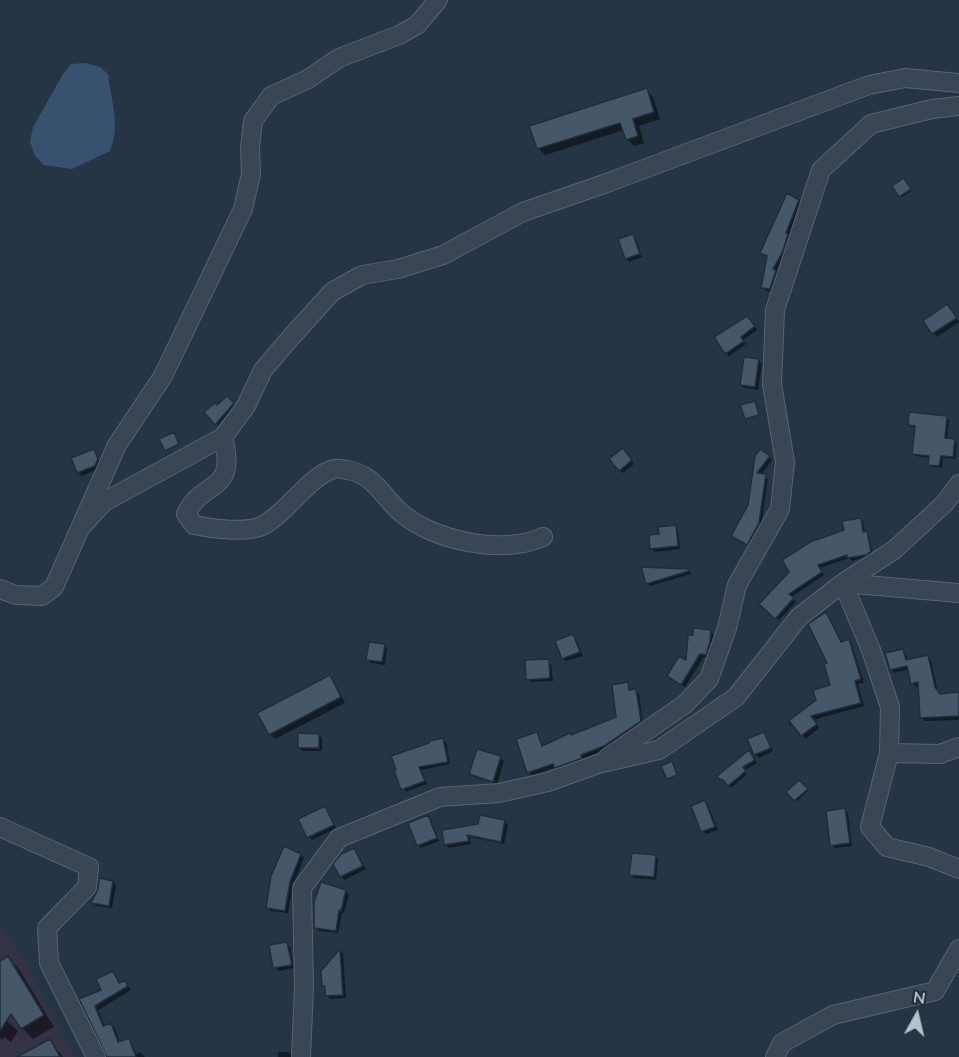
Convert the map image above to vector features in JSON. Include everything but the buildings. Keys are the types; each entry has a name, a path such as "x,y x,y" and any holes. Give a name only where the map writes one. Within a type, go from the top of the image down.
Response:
{"street":[{"path":"8,592 42,596 54,587 117,445 163,376 243,209 251,174 250,147 254,121 271,96 308,79 339,58 399,35 417,25 438,0"},
{"path":"82,526 104,502 223,437 246,406 263,370 293,335 332,292 362,275 398,269 443,255 523,212 869,85 905,78 959,83"},
{"path":"598,764 686,704 708,679 727,628 737,585 780,509 785,462 772,384 775,310 821,170 871,124 932,109 959,106"},
{"path":"223,437 227,452 227,469 217,485 190,505 186,514 194,525 222,531 261,526 320,477 335,468 352,471 377,484 397,510 445,537 494,546 543,537"},
{"path":"301,1057 304,987 302,888 339,838 440,797 499,793 548,782 598,764 659,750 736,697 799,617 843,583 894,550 945,503 959,484"},
{"path":"843,583 959,593"},
{"path":"843,583 871,650 890,707 890,753 870,827 886,847 929,856 959,868"},
{"path":"890,753 940,754 959,747"},
{"path":"0,827 89,867 87,887 47,928 49,963 96,1057"},
{"path":"775,1057 782,1043 833,1015 935,991 959,949"}],"shaded area":[{"path":"0,925 21,954 74,1057 0,1057"}],"water":[{"path":"85,63 100,67 108,74 115,122 110,151 72,169 44,165 35,156 30,142 33,127 71,64"}]}
